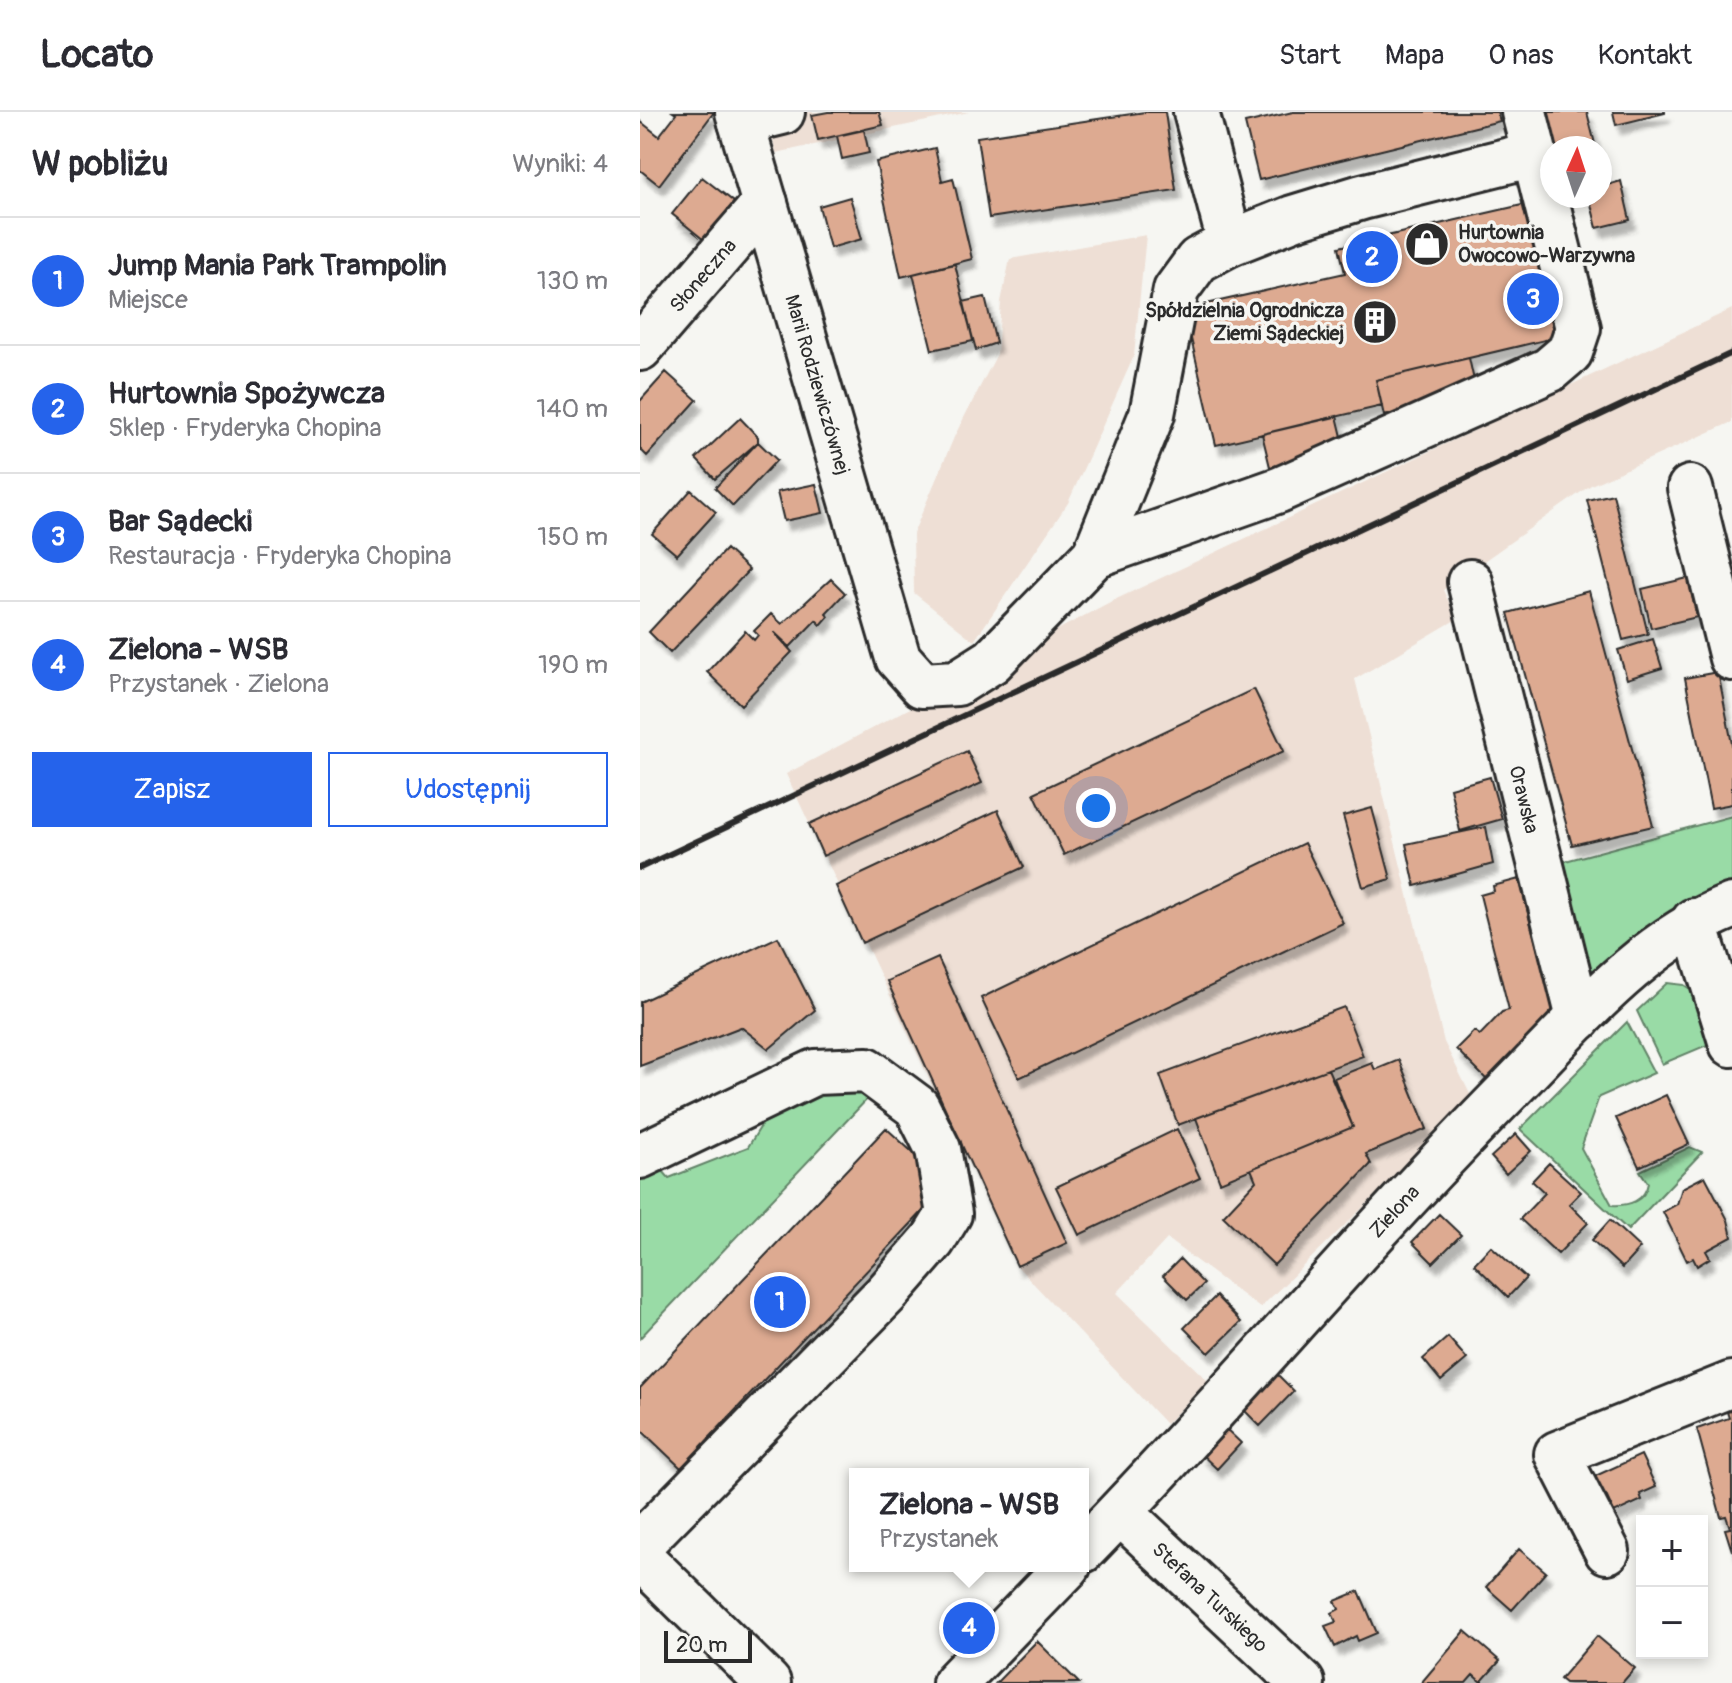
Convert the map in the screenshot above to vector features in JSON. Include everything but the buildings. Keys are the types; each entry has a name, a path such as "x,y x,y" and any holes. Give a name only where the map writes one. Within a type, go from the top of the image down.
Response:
{"street":[{"path":"1196,112 1230,243"},
{"path":"1095,555 1279,490 1549,370 1570,352 1578,328 1524,112"},
{"name":"Marii Rodziewiczównej","path":"754,115 765,203 898,658 922,685 957,683 992,661 1095,555"},
{"path":"1095,555 1152,414 1176,290 1198,260 1230,243 1362,197 1534,154"},
{"name":"Słoneczna","path":"640,348 765,203"},
{"path":"1690,488 1731,652"},
{"name":"Orawska","path":"1470,582 1579,1018"},
{"path":"1713,914 1732,1044"},
{"name":"Zielona","path":"1089,1544 1462,1139 1579,1018 1640,961 1713,914"},
{"path":"640,1156 815,1072 867,1070 917,1107 938,1149 949,1214 933,1240 886,1294 640,1544"},
{"path":"1607,1551 1557,1454 1732,1384"},
{"name":"Stefana Turskiego","path":"1120,1512 1302,1683"},
{"path":"640,1557 768,1683"},
{"path":"955,1683 1062,1572"}],"shaded area":[{"path":"766,112 969,112 776,153"},
{"path":"1146,235 1134,356 1068,503 974,641 914,593 913,534 955,435 997,354 1001,302 1010,259"},
{"path":"1732,309 1732,422 1591,485 1443,590 1457,619 1355,679 1444,1042 1473,1100 1260,1308 1167,1239 1117,1293 1208,1381 1166,1424 1017,1266 786,774 1110,602"}],"green space":[{"path":"1732,816 1732,884 1671,918 1599,974 1588,968 1558,863"},
{"path":"1667,983 1684,985 1698,994 1712,1043 1662,1064 1637,1011"},
{"path":"1627,1022 1654,1073 1599,1097 1581,1148 1612,1205 1630,1203 1644,1194 1648,1183 1640,1171 1690,1147 1702,1152 1628,1230 1520,1129"},
{"path":"850,1086 871,1095 640,1338 640,1171 656,1163 669,1178 748,1147 764,1121 806,1095"}],"railway":[{"path":"640,868 1732,353"}],"place":[{"name":"Hurtownia Owocowo-Warzywna","path":"1427,244"},
{"name":"Hurtownia Spożywcza","path":"1372,257"},
{"name":"Bar Sądecki","path":"1533,299"},
{"name":"Spółdzielnia Ogrodnicza Ziemi Sądeckiej","path":"1375,322"},
{"name":"Jump Mania Park Trampolin","path":"780,1302"},
{"name":"Zielona - WSB","path":"969,1628"}]}
